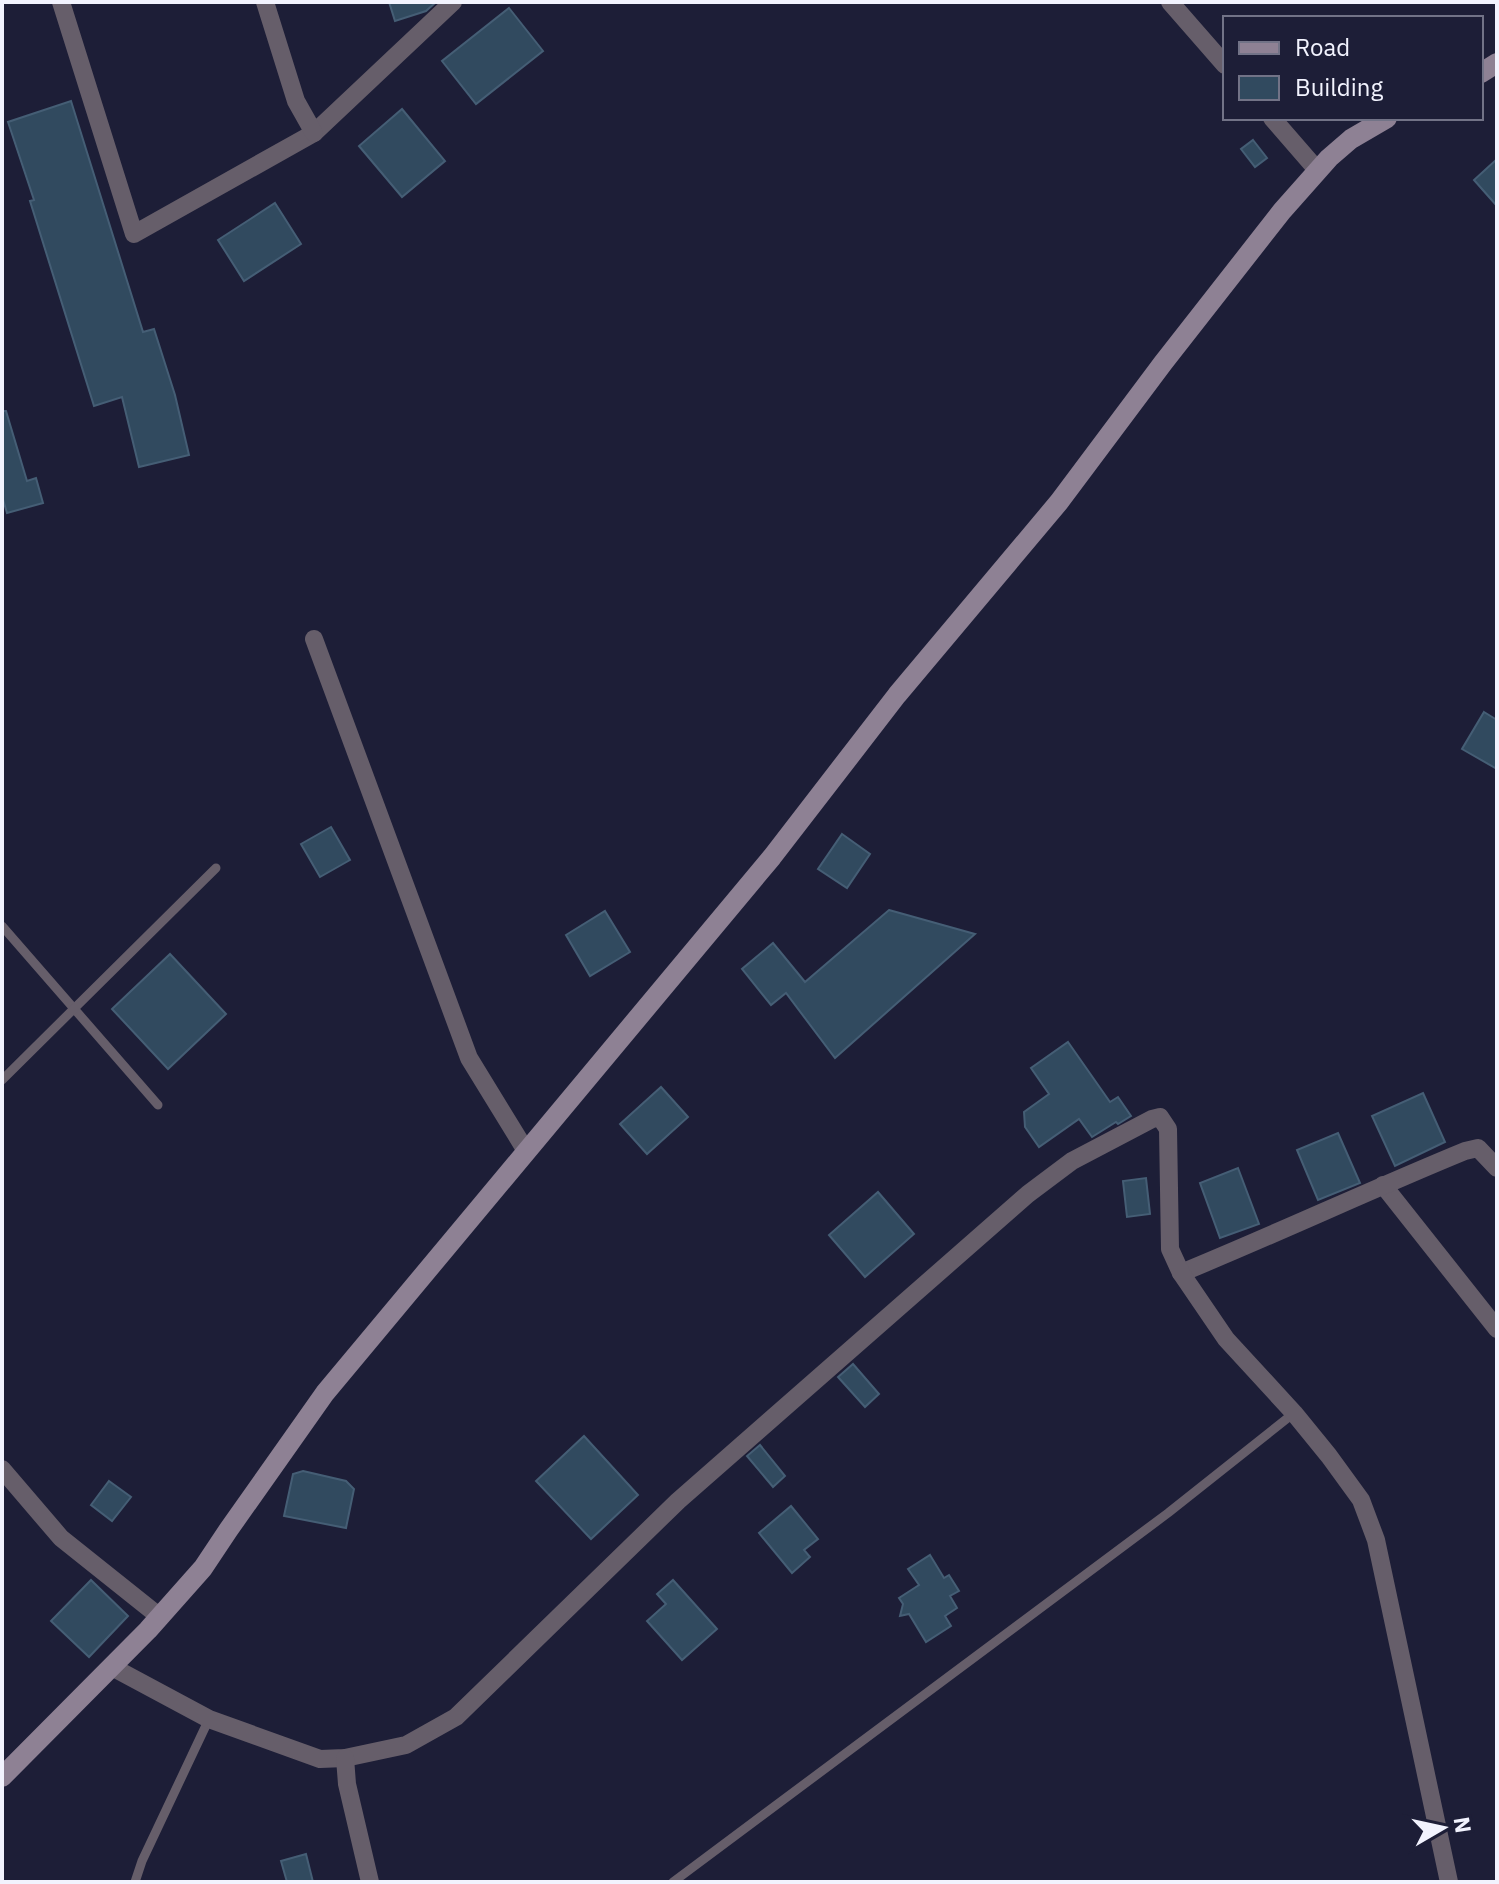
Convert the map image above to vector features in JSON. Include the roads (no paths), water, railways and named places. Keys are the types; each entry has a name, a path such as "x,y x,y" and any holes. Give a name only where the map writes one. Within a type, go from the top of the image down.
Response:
{"street":[{"path":"61,2 134,234 314,133 453,2"},
{"path":"265,2 296,101 314,133"},
{"path":"1170,2 1223,63"},
{"path":"1274,120 1318,171"},
{"path":"2,1777 112,1667 203,1568 325,1393 772,857 897,695 1059,502 1282,211 1351,139 1382,120"},
{"path":"314,639 469,1058 526,1151"},
{"path":"112,1667 209,1719 320,1759 345,1758 406,1745 456,1717 678,1501 1028,1194 1072,1161 1160,1117 1168,1129 1170,1249 1181,1273 1226,1339 1294,1413 1361,1500 1376,1540 1449,1882"},
{"path":"1181,1273 1465,1151 1478,1148 1497,1168"},
{"path":"1383,1185 1497,1329"},
{"path":"2,1469 61,1538 160,1617"},
{"path":"345,1758 347,1784 370,1882"}],"lane":[{"path":"2,1080 216,868"},
{"path":"2,926 158,1105"},
{"path":"673,1882 1168,1513 1294,1413"},
{"path":"135,1882 209,1719"}]}
